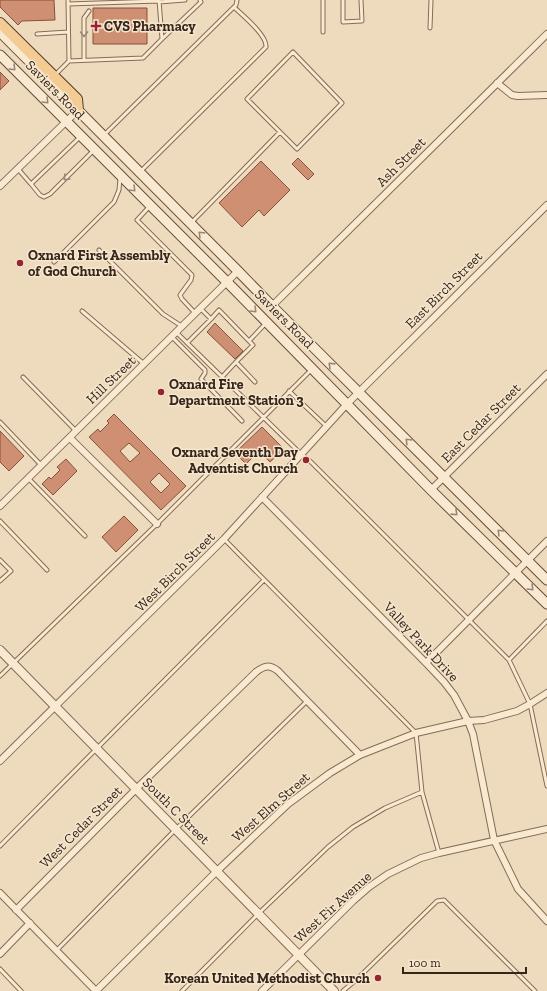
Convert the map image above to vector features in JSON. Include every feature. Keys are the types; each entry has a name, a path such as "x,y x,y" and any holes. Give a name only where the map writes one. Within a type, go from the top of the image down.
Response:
{"main road":[{"path":"0,23 52,79 77,99 78,110"},
{"name":"Saviers Road","path":"0,32 52,79"},
{"name":"Saviers Road","path":"0,55 80,137 227,282 431,490 547,604"},
{"name":"Saviers Road","path":"78,110 547,580"}],"street":[{"name":"Ash Street","path":"272,306 547,34"},
{"path":"497,83 512,95 547,95"},
{"path":"0,186 78,110"},
{"name":"East Birch Street","path":"359,392 547,205"},
{"name":"Hill Street","path":"0,506 175,335 238,271"},
{"name":"East Cedar Street","path":"431,490 547,374"},
{"name":"West Birch Street","path":"0,761 224,539 359,392"},
{"path":"70,438 157,524"},
{"name":"Valley Park Drive","path":"262,497 426,663 454,695 473,734 494,840 518,889 547,921"},
{"path":"426,663 547,541"},
{"name":"South C Street","path":"0,650 12,664 334,991"},
{"name":"West Cedar Street","path":"16,910 136,789 260,668 268,666 278,671 307,701"},
{"name":"West Elm Street","path":"96,991 288,804 330,773 360,755 416,733 468,721 484,720 517,711 547,694"},
{"path":"307,701 360,755"},
{"name":"West Fir Avenue","path":"262,991 353,901 369,887 388,874 421,858 547,829"},
{"path":"0,893 96,991"},
{"path":"0,954 30,924"}],"lane":[{"path":"69,61 68,2 98,3 185,0"},
{"path":"52,79 69,61 143,58 202,2 200,0"},
{"path":"104,135 236,5 237,0"},
{"path":"322,0 323,32"},
{"path":"343,0 344,22 362,21 361,0"},
{"path":"430,28 431,0"},
{"path":"159,1 162,39"},
{"path":"94,6 98,3"},
{"path":"139,172 266,47 266,42 263,36 234,7"},
{"path":"84,60 84,18 89,11"},
{"path":"37,34 68,32"},
{"path":"293,52 342,103 297,149 280,132 247,99 293,52"},
{"path":"191,224 280,132"},
{"path":"31,184 80,137"},
{"path":"18,169 40,195 44,197 50,194 94,150"},
{"path":"54,262 114,202 119,190 121,176"},
{"path":"150,206 137,220 192,275 191,280 180,295 182,300 211,319"},
{"path":"100,250 163,314 183,327"},
{"path":"187,343 219,310 254,345 222,377"},
{"path":"82,311 144,364"},
{"path":"249,341 266,322"},
{"path":"175,335 187,343 301,454 312,462 509,660 530,704 547,786"},
{"path":"175,335 205,370 205,373 201,379 242,421"},
{"path":"236,362 255,382"},
{"path":"0,676 157,524 290,392 312,368"},
{"path":"23,377 76,431"},
{"path":"290,392 327,426"},
{"path":"0,422 41,465"},
{"path":"28,478 85,536"},
{"path":"0,521 47,570"},
{"path":"224,539 416,733 422,792 439,853"},
{"path":"0,560 11,571 0,581"},
{"path":"0,846 264,580"},
{"path":"509,660 547,621"},
{"path":"56,951 176,829 307,701"},
{"path":"543,765 547,764"},
{"path":"182,991 258,914 328,847 353,827 385,808 422,792"},
{"path":"343,991 436,901 444,900 535,991"},
{"path":"0,969 22,991"}],"building":[{"path":"0,0 54,0 55,20 22,21 18,25 0,7"},
{"name":"CVS Pharmacy","path":"93,8 147,8 147,44 93,44"},
{"path":"0,72 9,81 0,90"},
{"path":"298,158 314,174 308,180 292,164"},
{"path":"261,161 290,190 264,216 259,210 242,227 219,203"},
{"path":"215,323 243,351 235,359 207,332"},
{"path":"114,414 186,486 161,510 89,437 98,429 100,432 109,423 107,421","holes":["129,443 140,453 130,462 120,451","159,473 170,484 161,493 150,482"]},
{"path":"262,427 284,449 270,462 259,451 246,464 235,453"},
{"path":"0,431 24,456 9,471 0,462"},
{"path":"66,459 77,471 53,495 42,484 49,477 51,479 60,470 57,467"},
{"path":"124,516 138,530 116,552 102,537"}],"place":[{"name":"CVS Pharmacy","path":"96,26"},
{"name":"Oxnard First Assembly of God Church","path":"20,263"},
{"name":"Oxnard Fire Department Station 3","path":"161,392"},
{"name":"Oxnard Seventh Day Adventist Church","path":"306,460"},
{"name":"Korean United Methodist Church","path":"378,978"}]}
